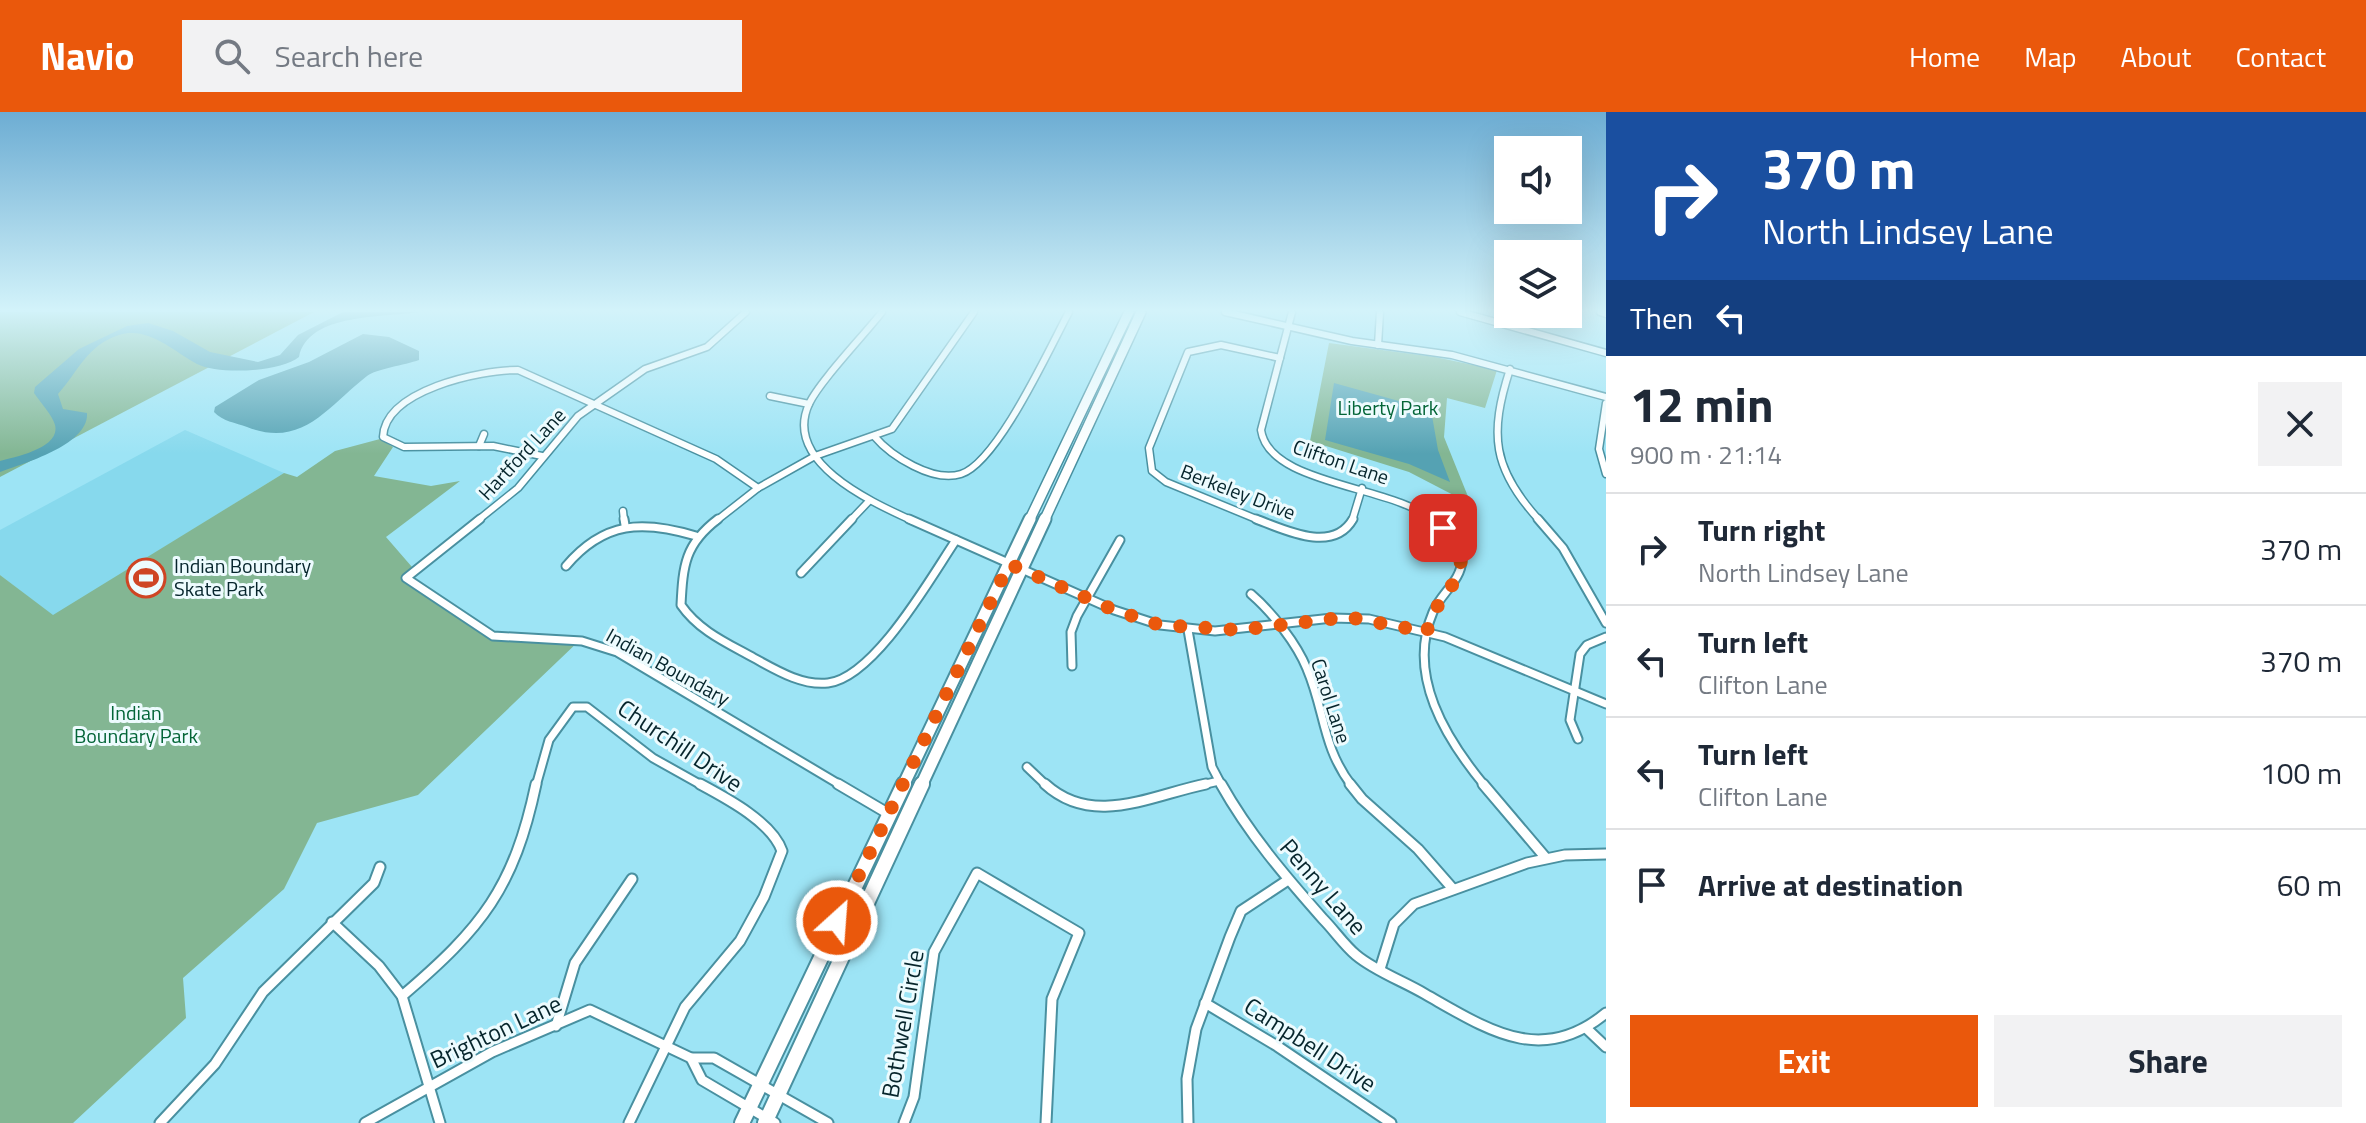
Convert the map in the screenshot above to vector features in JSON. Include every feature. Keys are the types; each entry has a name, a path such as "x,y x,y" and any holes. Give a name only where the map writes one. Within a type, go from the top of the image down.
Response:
{"main road":[{"path":"742,1123 1107,359"},
{"path":"769,1122 779,1094 1119,359"}],"street":[{"name":"Hartford Lane","path":"406,578 518,488 569,423 645,369 673,359"},
{"path":"845,359 809,404 804,421 815,456 837,482 869,501 1136,618 1188,630 1240,630 1348,617 1427,632 1606,704"},
{"path":"942,359 898,423 874,436 815,456 758,488 696,536 679,589 681,605 689,618 778,672 808,681 839,681 882,645 956,540"},
{"path":"874,436 890,453 923,469 959,475 980,464 997,441 1043,359"},
{"name":"Berkeley Drive","path":"1185,359 1149,448 1152,471 1166,482 1290,530 1331,538 1344,531 1356,517 1362,488"},
{"name":"Clifton Lane","path":"1280,359 1261,430 1267,449 1303,470 1416,507 1443,528 1457,547 1462,561 1461,575 1436,604 1427,632 1426,675 1448,738 1545,857"},
{"path":"1469,359 1606,397"},
{"path":"542,456 479,446 398,445 383,437 381,423 388,412 408,399 503,369 525,372 716,459 758,488"},
{"path":"1510,369 1494,428 1500,460 1519,495 1561,546 1587,597 1606,623"},
{"path":"770,396 809,404"},
{"path":"1606,403 1603,445 1606,474"},
{"path":"479,446 484,434"},
{"path":"801,573 869,501"},
{"path":"623,511 625,525"},
{"path":"566,566 591,543 625,525 662,525 696,536"},
{"path":"1072,666 1071,632 1120,540"},
{"name":"Indian Boundary","path":"406,578 493,636 582,641 617,652 906,821"},
{"name":"Carol Lane","path":"1251,594 1278,624 1307,668 1327,745 1342,773 1362,799 1418,849 1453,889"},
{"name":"Penny Lane","path":"1188,630 1206,747 1219,781 1242,822 1288,880 1356,955 1482,1026 1516,1039 1557,1041 1587,1029 1606,1013"},
{"path":"1578,739 1570,720 1580,654 1587,645 1606,637"},
{"name":"Churchill Drive","path":"402,996 454,952 488,910 514,865 531,822 544,747 550,733 573,707 587,707 653,758 713,791 753,819 778,840 782,851 764,897 740,941 693,996 665,1043 629,1123"},
{"path":"1027,767 1048,787 1066,798 1101,809 1135,806 1189,785 1219,781"},
{"path":"1380,969 1392,930 1403,912 1498,869 1545,857 1606,854"},
{"path":"160,1123 215,1064 263,992 374,883 380,867"},
{"name":"Bothwell Circle","path":"904,1123 920,1064 934,952 977,873 1079,933 1063,964 1052,999 1046,1123"},
{"path":"556,1026 575,963 632,879"},
{"path":"1188,1123 1187,1079 1196,1029 1241,911 1288,880"},
{"path":"332,922 379,966 402,996 440,1123"},
{"name":"Campbell Drive","path":"1205,1003 1277,1046 1391,1123"},
{"name":"Brighton Lane","path":"365,1123 492,1052 590,1010 691,1058 714,1058 828,1123"},
{"path":"1587,1029 1606,1047"},
{"name":"Brighton Lane","path":"691,1058 702,1080 769,1122"}],"shaded area":[{"path":"67,359 85,359 58,394 63,409 87,413 85,424 78,434 53,451 0,472 0,461 35,450 51,440 55,433 54,421 34,393 35,387"},
{"path":"189,359 244,359 258,362 295,359 264,369 234,371 207,367"},
{"path":"314,359 419,359 367,376 313,421 284,433 247,427 225,420 214,412 215,407 259,380"},
{"path":"1334,383 1431,410 1438,450 1450,482 1409,464 1325,440"},
{"path":"185,430 284,473 53,616 0,575 0,530"}],"green space":[{"path":"0,359 224,359 0,477"},
{"name":"Liberty Park","path":"1326,359 1445,359 1497,370 1485,408 1447,398 1444,437 1469,499 1461,499 1409,472 1310,441"},
{"name":"Indian Boundary Park","path":"380,439 393,447 374,476 431,486 460,481 386,537 412,567 406,578 495,633 581,639 418,795 317,823 284,889 183,978 186,1018 73,1123 0,1123 0,575 53,615 284,473 297,477 335,451"}],"place":[{"name":"Indian Boundary Skate Park","path":"146,578"}],"route":[{"path":"837,921 1009,564 1114,610 1160,625 1188,630 1240,630 1348,617 1427,632 1436,604 1457,582 1462,571 1461,555 1443,528"}]}
